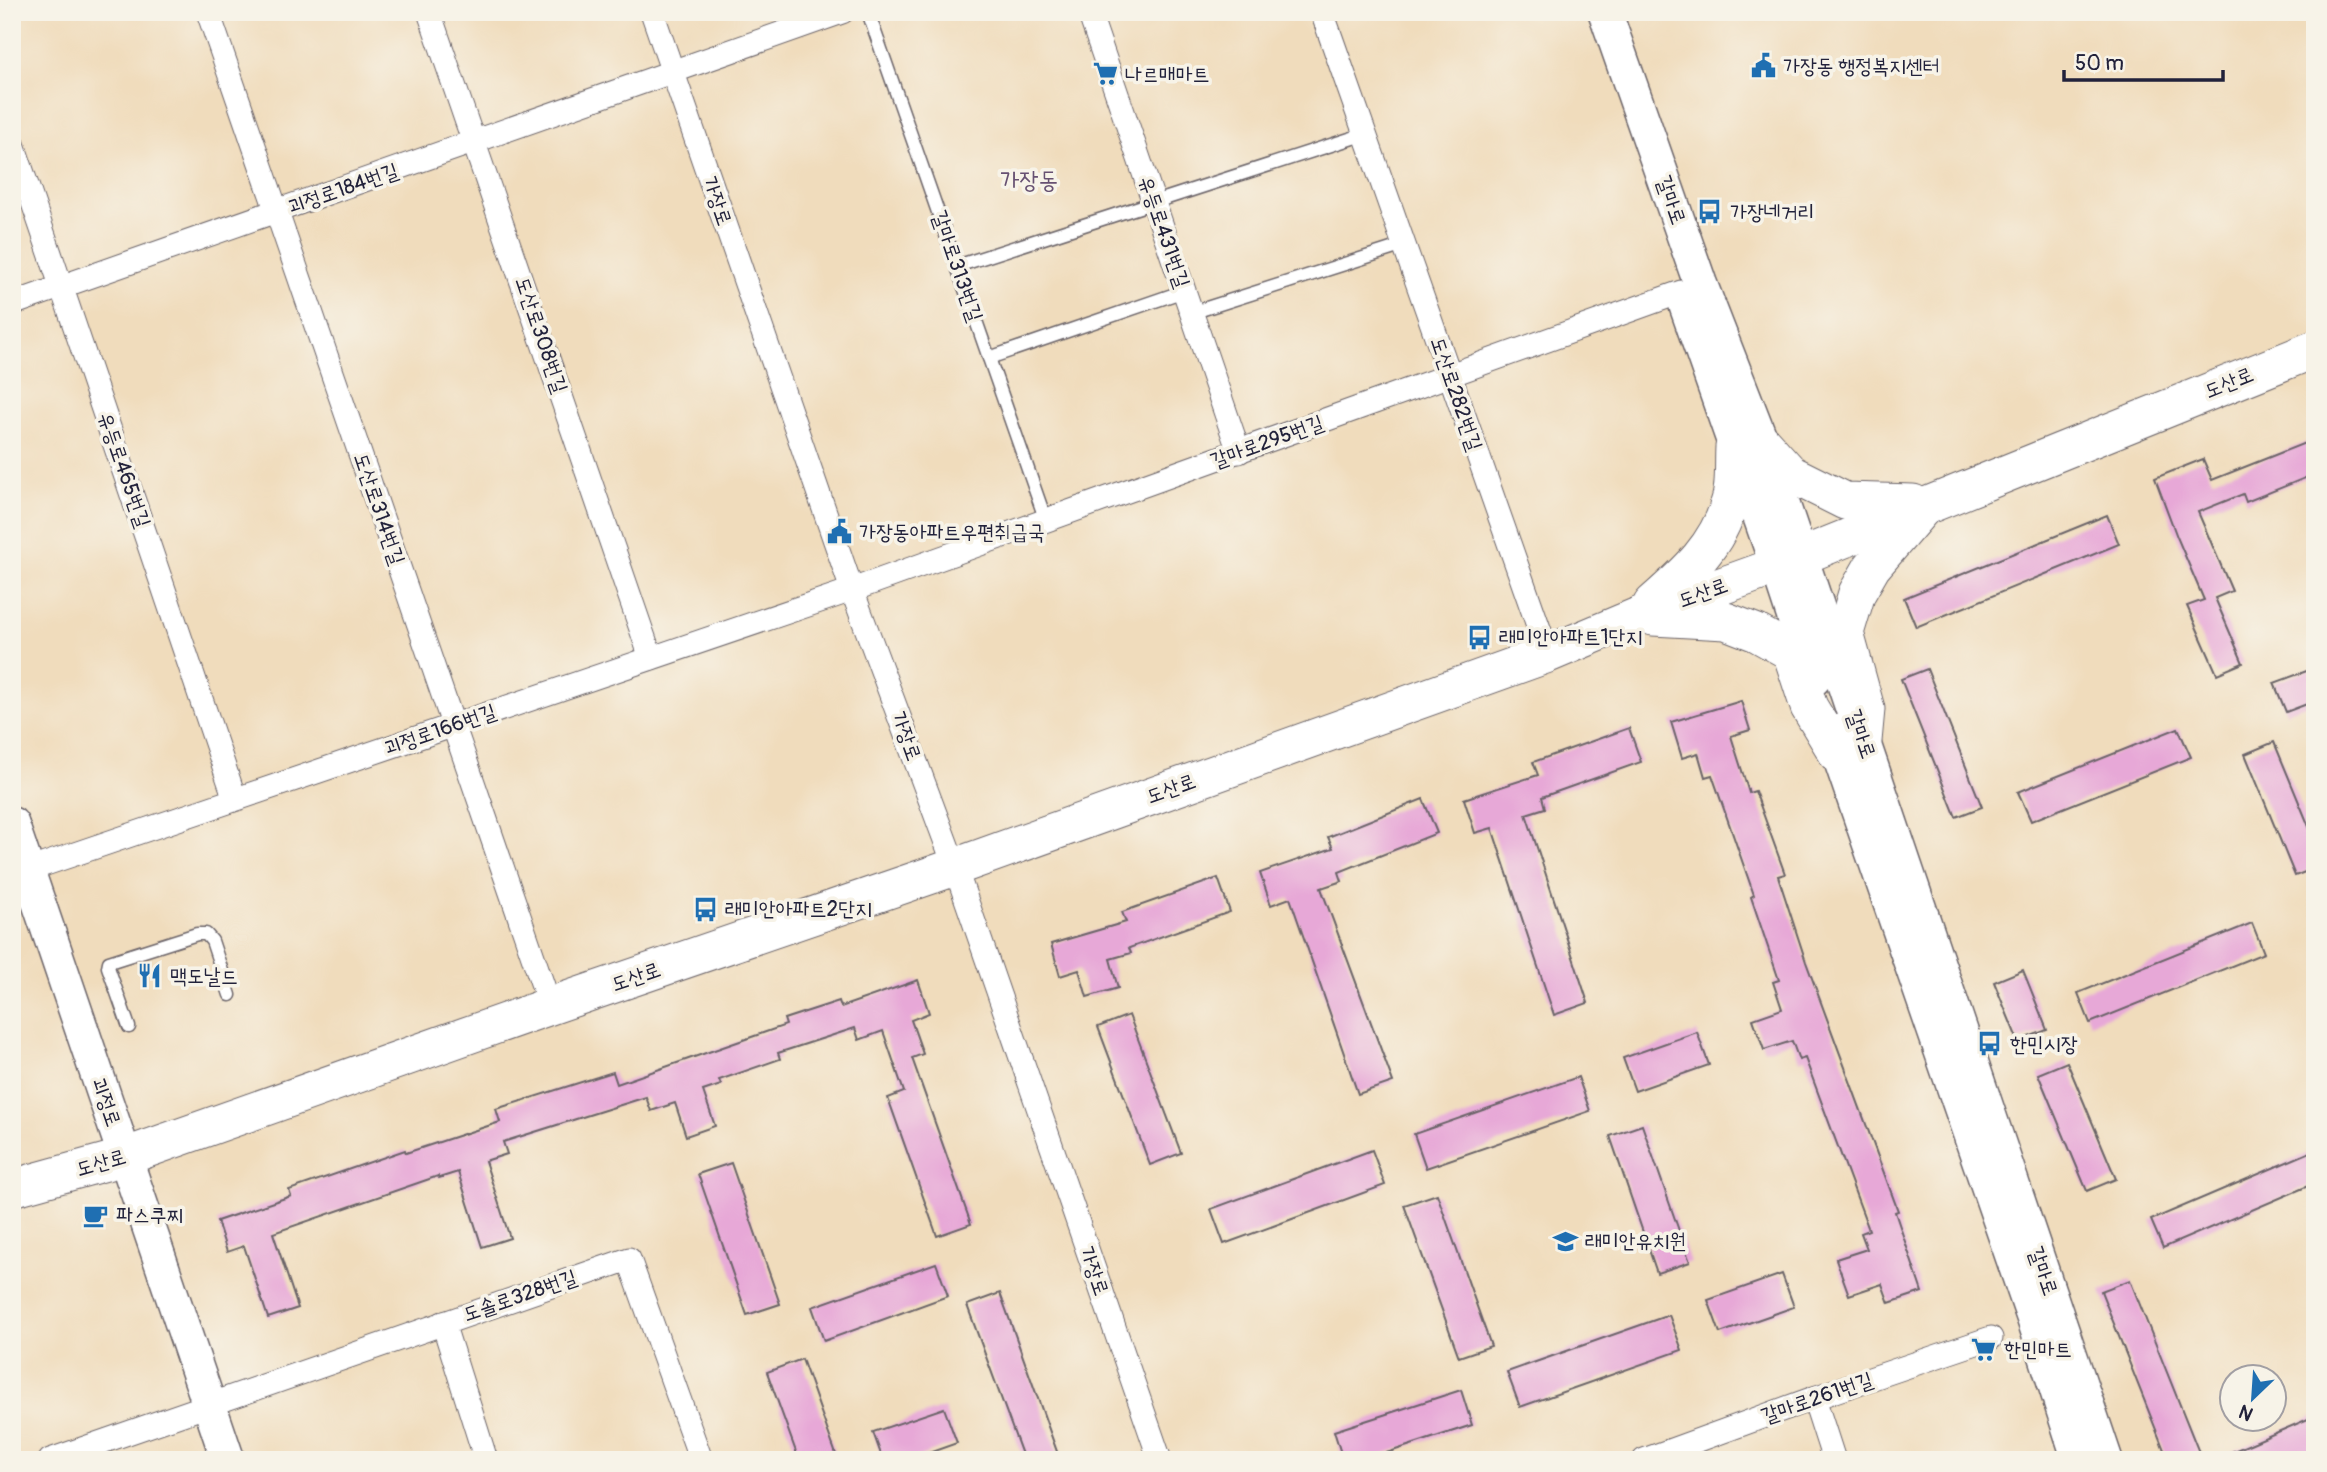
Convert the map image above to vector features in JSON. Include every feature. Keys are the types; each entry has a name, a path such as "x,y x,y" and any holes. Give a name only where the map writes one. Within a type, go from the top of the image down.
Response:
{"main road":[{"name":"갈마로","path":"1581,12 1681,292 1748,444"},
{"name":"갈마로","path":"1605,12 1700,283 1748,444 1851,748 2079,1460"},
{"name":"도산로","path":"12,1188 124,1157 955,867 1548,654 1638,616 1789,561 2315,349"},
{"path":"1638,616 1685,575 1714,541 1731,499 1748,444 1791,474 1845,502 1928,503"},
{"path":"1638,616 1726,621 1757,633 1791,652 1810,707 1851,748 1866,709 1845,633 1857,593 1872,566 1928,503"},
{"name":"갈마로","path":"1851,748 2106,1460"},
{"name":"괴정로","path":"12,824 20,872 124,1157 228,1460"}],"street":[{"name":"도산로314번길","path":"208,12 551,1006"},
{"name":"도산로308번길","path":"429,12 651,658"},
{"name":"가장로","path":"652,12 852,590 955,867 1160,1460"},
{"path":"673,73 842,12"},
{"name":"유등로431번길","path":"1089,12 1239,452"},
{"name":"도산로282번길","path":"1322,12 1548,654"},
{"name":"괴정로184번길","path":"12,304 673,73"},
{"name":"유등로465번길","path":"12,141 235,799"},
{"name":"갈마로295번길","path":"852,590 1681,292"},
{"name":"괴정로166번길","path":"20,872 852,590"},
{"name":"도솔로328번길","path":"50,1460 629,1259 701,1460"},
{"path":"443,1323 486,1460"},
{"name":"갈마로261번길","path":"1644,1460 1814,1398 1991,1338"},
{"path":"1814,1398 1834,1457"}],"lane":[{"name":"갈마로313번길","path":"868,12 1046,521"},
{"path":"957,266 1365,134"},
{"path":"1191,313 1404,245"},
{"path":"989,358 1184,291"},
{"path":"129,1027 108,967 109,962 197,934 206,934 212,941 230,995"}],"building":[{"path":"2315,439 2315,474 2246,502 2243,494 2198,512 2232,591 2215,598 2243,663 2217,674 2187,606 2204,600 2155,478 2203,459 2212,480"},
{"path":"2107,515 2119,544 1916,627 1904,598"},
{"path":"2315,668 2315,701 2286,712 2274,683"},
{"path":"1927,669 1982,807 1956,817 1901,679"},
{"path":"1741,701 1750,730 1731,736 1749,793 1755,791 1785,874 1778,876 1806,962 1898,1211 1895,1212 1922,1292 1889,1303 1882,1284 1849,1295 1836,1259 1867,1249 1861,1233 1869,1230 1805,1058 1799,1060 1792,1041 1764,1050 1753,1019 1782,1009 1773,982 1779,980 1751,897 1754,895 1712,775 1705,777 1698,753 1682,758 1671,722"},
{"path":"1629,728 1641,762 1542,797 1545,808 1526,814 1588,1003 1554,1015 1492,828 1475,833 1464,799 1538,775 1533,762"},
{"path":"2178,728 2191,757 2031,821 2018,792"},
{"path":"2274,742 2315,841 2315,868 2295,876 2245,754"},
{"path":"1423,799 1437,833 1339,872 1342,881 1321,888 1393,1082 1358,1094 1290,898 1271,905 1260,873 1333,848 1328,837"},
{"path":"1218,878 1230,912 1129,948 1131,953 1110,959 1118,988 1087,997 1079,970 1060,976 1051,944 1126,922 1122,912"},
{"path":"2252,923 2264,953 2090,1023 2078,993"},
{"path":"2023,970 2047,1030 2018,1041 1994,982"},
{"path":"918,980 929,1013 911,1020 923,1054 912,1058 971,1224 937,1236 888,1098 904,1092 883,1031 859,1040 855,1028 778,1053 780,1059 719,1080 721,1085 703,1091 715,1126 686,1136 675,1103 651,1111 646,1097 503,1142 507,1154 485,1161 510,1238 482,1247 458,1172 439,1178 438,1176 273,1233 298,1308 268,1318 244,1246 227,1252 217,1221 291,1196 289,1190 405,1150 406,1153 500,1122 496,1109 613,1072 617,1084 786,1025 784,1019 839,1001 841,1007"},
{"path":"1129,1015 1181,1153 1150,1165 1098,1027"},
{"path":"1697,1032 1709,1065 1635,1091 1623,1058"},
{"path":"2067,1062 2116,1179 2087,1191 2038,1074"},
{"path":"1578,1077 1590,1111 1426,1168 1414,1134"},
{"path":"1642,1125 1690,1262 1657,1273 1610,1136"},
{"path":"1372,1150 1385,1185 1224,1244 1211,1209"},
{"path":"2315,1150 2315,1183 2163,1248 2151,1220"},
{"path":"731,1163 780,1304 747,1315 698,1174"},
{"path":"1437,1194 1491,1346 1459,1357 1404,1205"},
{"path":"936,1263 948,1296 824,1341 812,1307"},
{"path":"1782,1274 1794,1307 1720,1333 1708,1300"},
{"path":"2130,1280 2200,1455 2188,1460 2168,1460 2101,1291"},
{"path":"1000,1293 1060,1460 1024,1460 967,1305"},
{"path":"1669,1315 1682,1350 1520,1407 1507,1372"},
{"path":"802,1359 838,1460 799,1460 767,1372"},
{"path":"1461,1390 1472,1425 1365,1460 1343,1460 1334,1431"},
{"path":"944,1408 957,1443 909,1460 883,1460 873,1432"},
{"path":"2315,1416 2315,1451 2295,1460 2213,1460 2273,1434 2288,1434 2288,1428"}],"place":[{"name":"가장동 행정복지센터","path":"1763,66"},
{"name":"나르매마트","path":"1105,74"},
{"name":"가장네거리","path":"1710,212"},
{"name":"가장동아파트우편취급국","path":"839,532"},
{"name":"래미안아파트1단지","path":"1479,637"},
{"name":"래미안아파트2단지","path":"705,909"},
{"name":"맥도날드","path":"150,976"},
{"name":"한민시장","path":"1990,1044"},
{"name":"파스쿠찌","path":"96,1215"},
{"name":"래미안유치원","path":"1565,1241"},
{"name":"한민마트","path":"1984,1349"}],"district":[{"name":"가장동","path":"1029,180"}]}
